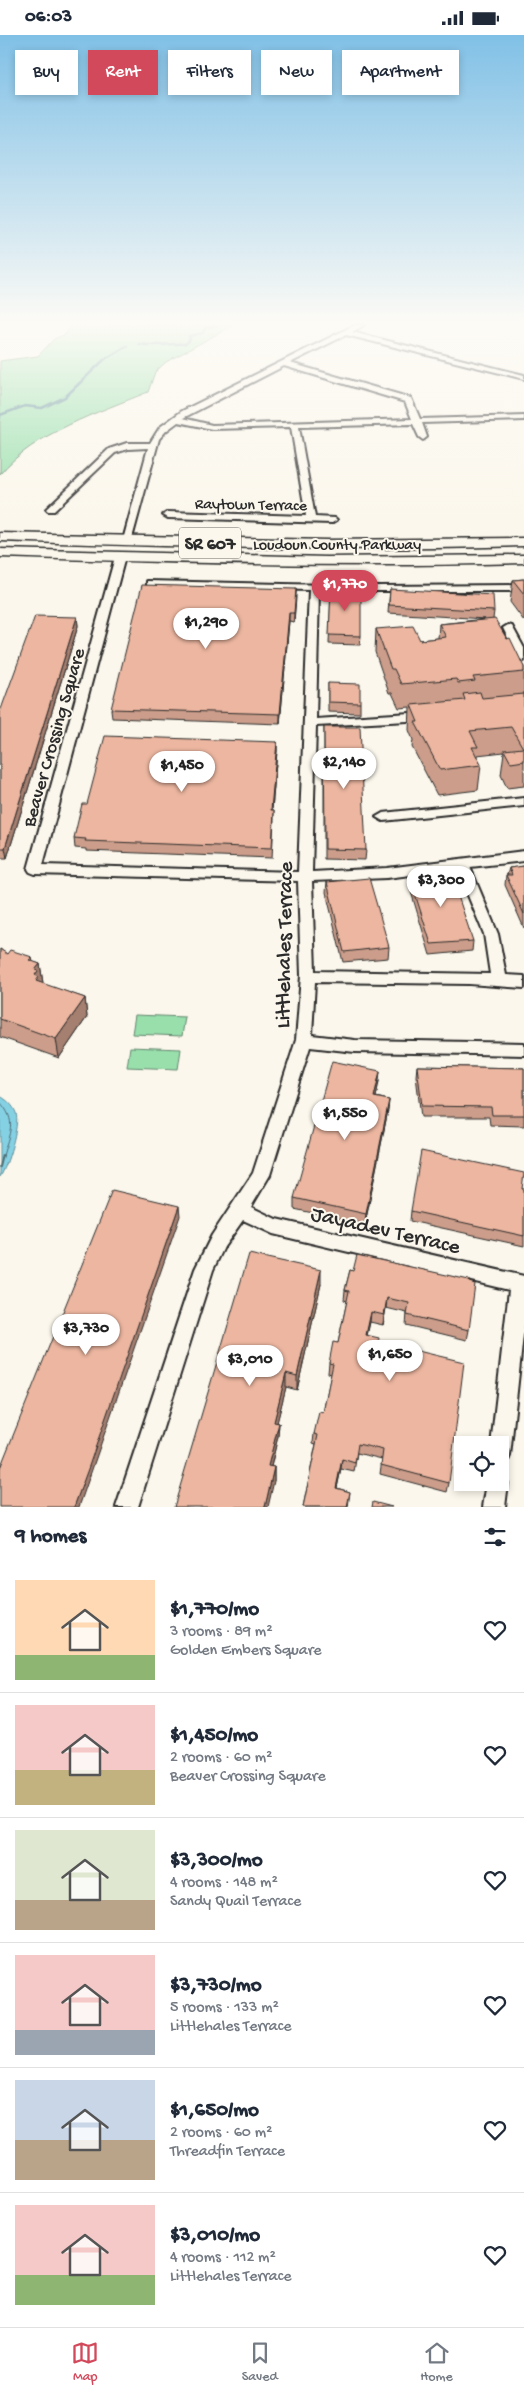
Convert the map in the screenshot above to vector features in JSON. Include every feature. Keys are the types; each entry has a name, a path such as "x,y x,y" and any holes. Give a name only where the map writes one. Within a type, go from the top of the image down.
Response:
{"main road":[{"name":"Loudoun County Parkway","path":"0,537 378,545 524,542"},
{"name":"Loudoun County Parkway","path":"0,553 392,562 524,559"}],"street":[{"path":"128,540 153,445 158,434 176,419 226,394"},
{"path":"391,394 403,397 410,402 423,437"},
{"path":"176,419 212,427 524,418"},
{"path":"295,425 311,519"},
{"path":"51,509 112,451 127,446 153,445"},
{"name":"Raytown Terrace","path":"168,515 332,520"},
{"name":"Beaver Crossing Square","path":"120,557 35,869 305,877"},
{"path":"152,583 440,590 524,587"},
{"name":"Littlehales Terrace","path":"127,1507 204,1269 218,1241 240,1210 260,1175 304,1039 308,976 305,877 314,588"},
{"path":"508,629 524,657"},
{"path":"309,723 366,721 439,714"},
{"path":"382,817 524,802"},
{"path":"305,877 386,873 524,856"},
{"path":"461,863 491,934 499,980"},
{"path":"308,976 524,982"},
{"path":"304,1039 355,1046 524,1049"},
{"name":"Jayadev Terrace","path":"240,1210 273,1226 522,1284"},
{"path":"503,1436 522,1284"},
{"path":"494,1507 496,1491"}],"green space":[{"path":"0,394 144,394 68,425 49,435 14,460 0,474"},
{"path":"135,1015 185,1017 182,1036 132,1034"},
{"path":"130,1047 181,1049 178,1069 127,1067"}],"water":[{"path":"0,1096 13,1108 17,1119 12,1146 0,1177"}],"building":[{"path":"524,579 524,594 513,580"},
{"path":"142,585 296,589 294,613 289,613 280,714 111,709"},
{"path":"331,588 361,589 361,636 329,635"},
{"path":"390,589 493,595 494,611 389,605"},
{"path":"35,616 77,617 5,848 0,848 0,712"},
{"path":"495,619 507,639 510,638 524,667 524,672 473,677 475,681 458,683 456,679 401,684 394,669 391,669 376,629 413,626 420,640 446,637 439,624"},
{"path":"328,683 360,684 360,703 328,702"},
{"path":"480,692 482,698 524,694 524,761 511,763 504,750 523,748 511,727 470,731 478,747 472,747 481,765 440,770 415,722 418,722 411,705 465,700 463,694"},
{"path":"324,727 360,727 366,850 325,849"},
{"path":"105,736 277,742 271,810 274,810 272,848 85,841 86,839 74,838 82,804 87,804"},
{"path":"524,866 524,914 506,875 512,875 509,868"},
{"path":"450,872 473,941 431,944 409,875"},
{"path":"369,878 389,947 344,952 327,882"},
{"path":"0,949 7,954 10,950 32,957 29,960 40,964 35,970 38,971 35,975 39,977 36,981 85,998 56,1039 0,1019"},
{"path":"332,1061 380,1071 374,1097 389,1100 366,1214 294,1198"},
{"path":"417,1066 524,1068 524,1115 492,1115 491,1107 422,1106"},
{"path":"421,1151 524,1173 522,1189 524,1189 524,1236 411,1211"},
{"path":"112,1190 179,1206 88,1469 74,1507 0,1507 0,1468"},
{"path":"249,1254 321,1270 297,1376 286,1373 274,1422 279,1423 268,1466 274,1467 265,1507 174,1507"},
{"path":"357,1255 469,1280 469,1282 475,1284 469,1330 407,1315 409,1303 387,1298 384,1315 371,1312 366,1335 379,1338 376,1355 399,1361 401,1347 464,1362 449,1483 381,1465 383,1450 358,1444 355,1463 342,1459 336,1488 350,1492 347,1507 303,1507 318,1435 314,1434 319,1412 323,1413 333,1364 329,1363 333,1342 338,1343 349,1291 345,1290 350,1270 353,1271"},
{"path":"373,1502 392,1507 372,1507"}],"waterway":[{"path":"0,418 0,415 25,406 42,408 68,394"}]}
